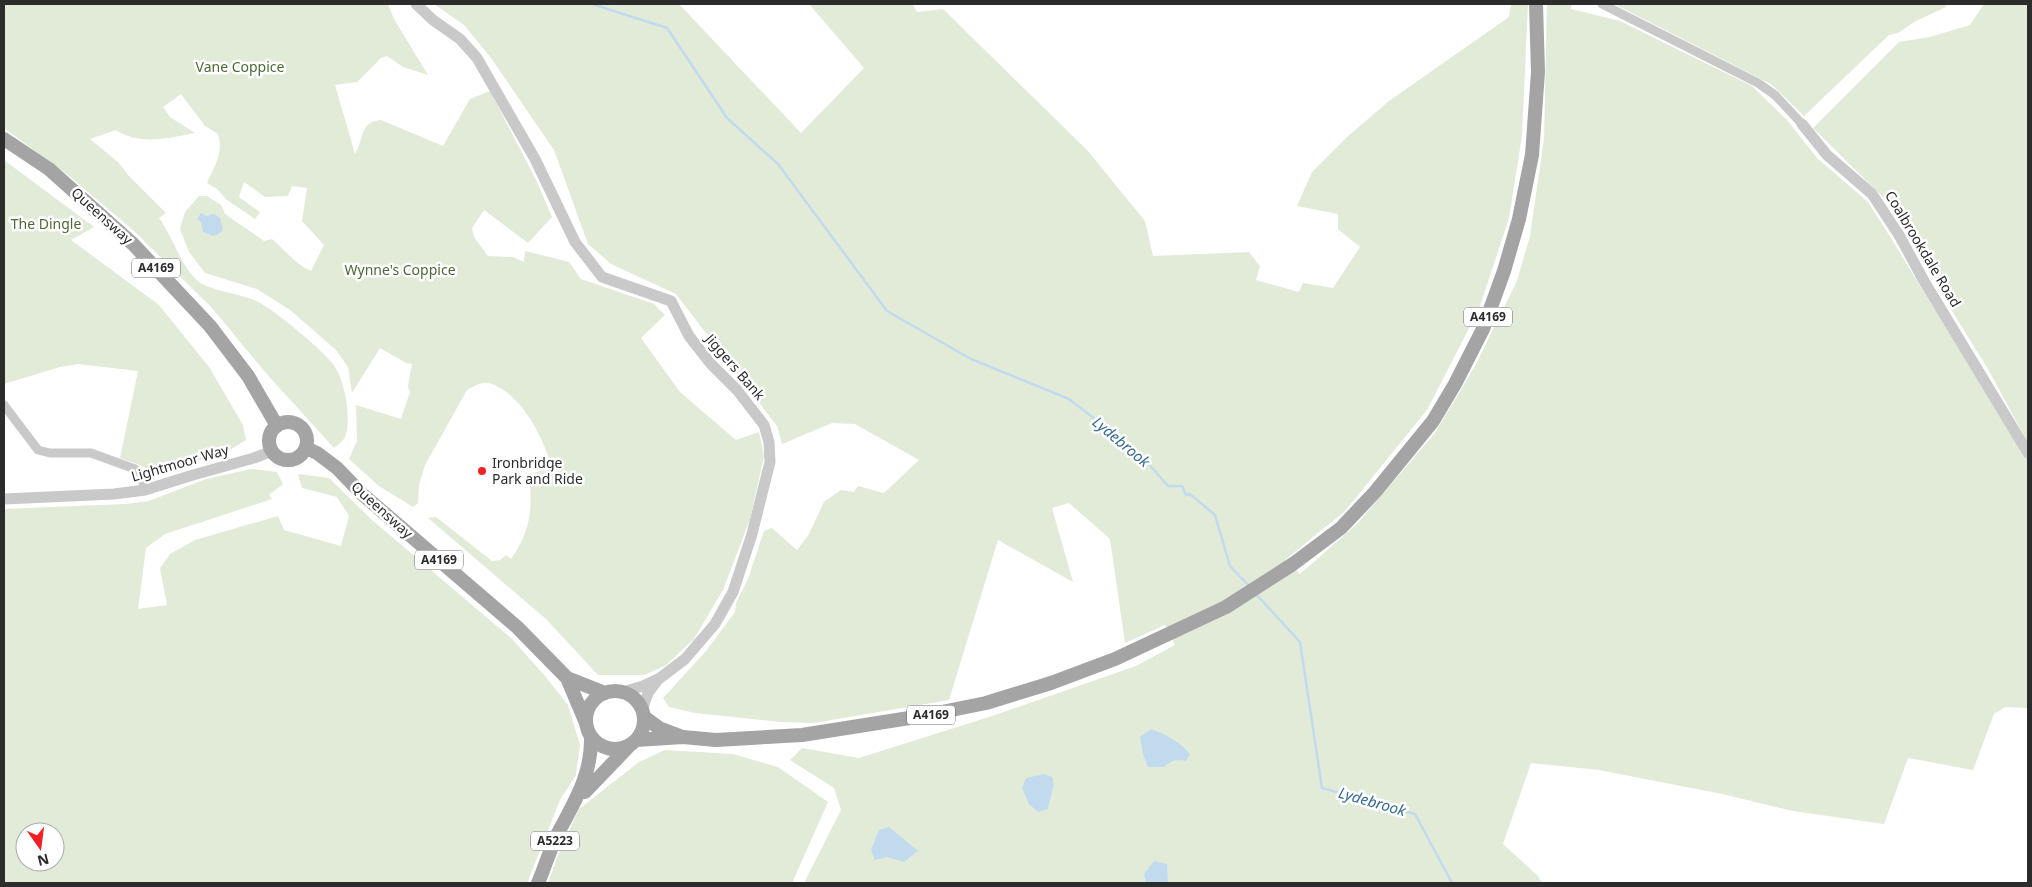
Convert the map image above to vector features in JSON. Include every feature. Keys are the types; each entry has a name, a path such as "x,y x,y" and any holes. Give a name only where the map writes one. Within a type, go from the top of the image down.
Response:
{"main road":[{"name":"A4169","path":"633,743 683,737 716,740 802,735 922,716 986,703 1052,683 1115,659 1226,606 1293,564 1341,528 1409,453 1433,421 1484,330 1519,219 1532,155 1538,72 1536,4"},
{"name":"Queensway","path":"4,140 49,169 133,244 210,326 248,376 277,426"},
{"path":"288,422 300,426 307,436 306,448 299,457 289,460 279,458 272,451 269,440 277,426 288,422"},
{"name":"Queensway","path":"306,448 317,453 337,468 362,494 517,627 567,678 586,723"},
{"name":"Queensway","path":"567,678 605,693"},
{"path":"622,692 638,702 643,714 641,734 633,743 613,749 597,743 591,737 586,723 591,705 605,693 622,692"},
{"name":"A4169","path":"643,714 659,728 683,737"},
{"name":"A5223","path":"538,883 557,835 576,802 587,776 590,762 591,737"},
{"name":"A5223","path":"576,802 594,780 633,743"}],"street":[{"name":"Jiggers Bank","path":"416,4 433,20 460,39 477,58 535,160 574,242 602,277 671,301 689,336 711,364 737,390 764,425 769,442 770,462 752,534 733,592 715,624 685,659 660,678 643,686 622,692"},
{"name":"Coalbrookdale Road","path":"1602,4 1758,83 1775,95 1802,124 1827,156 1872,194 1899,235 1924,281 2028,453"},
{"path":"4,405 38,450 50,453 91,453 135,468 141,475 146,490"},
{"name":"Lightmoor Way","path":"4,499 114,494 146,490 272,451"},
{"name":"Jiggers Bank","path":"643,714 648,693 660,678"}],"green space":[{"path":"4,4 388,4 394,19 428,75 403,67 387,56 381,58 357,82 335,85 355,154 366,127 374,121 381,120 443,146 470,99 490,91 537,182 552,217 528,243 484,210 472,228 474,237 488,256 513,257 524,262 525,251 569,262 581,279 654,304 665,315 641,338 680,392 736,440 759,432 764,457 750,519 723,590 694,639 665,666 644,675 598,675 546,619 428,518 436,517 492,561 500,560 506,555 511,559 523,539 527,529 530,508 529,474 552,468 543,444 530,419 513,398 492,384 479,384 467,390 425,465 419,485 418,503 413,507 379,486 349,459 357,441 356,405 401,419 410,392 408,386 412,364 406,363 380,348 352,393 348,367 336,350 290,310 257,289 205,273 189,252 180,229 185,212 199,196 207,196 221,205 225,214 264,241 272,239 295,261 311,271 324,245 302,221 307,188 292,186 288,196 265,197 244,182 239,197 260,212 255,219 227,200 217,189 207,183 219,153 220,141 218,134 205,126 181,94 163,107 170,117 195,133 145,139 125,135 116,130 90,139 118,162 128,175 166,213 159,218 187,268 199,282 264,305 297,330 333,364 344,389 348,421 345,437 334,448 265,372 212,308 134,231 68,175 4,128"},
{"path":"434,4 679,4 801,133 864,68 809,4 913,4 917,12 943,9 1087,150 1145,221 1153,256 1249,252 1260,266 1256,280 1299,292 1303,283 1333,288 1360,247 1338,229 1338,214 1297,206 1312,172 1347,137 1389,101 1509,17 1511,4 1528,4 1522,136 1509,218 1479,309 1427,410 1345,511 1285,560 1300,574 1356,525 1435,433 1475,366 1517,281 1530,236 1544,139 1547,4 1571,4 1571,9 1620,21 1752,86 1787,120 1817,158 1868,202 2028,457 2028,708 2005,707 1994,714 1973,770 1908,758 1884,824 1793,811 1722,794 1599,770 1531,763 1503,844 1538,876 1542,883 804,883 841,810 834,788 790,760 802,748 859,758 989,717 1136,666 1175,645 1165,625 1125,643 1110,539 1069,503 1052,508 1073,582 998,540 949,700 814,723 781,722 695,713 669,707 663,698 706,651 735,612 736,603 748,579 764,531 772,528 797,550 809,534 824,502 841,490 854,492 858,486 884,493 919,460 855,424 832,423 782,444 777,426 676,294 611,264 588,244 554,150 491,58 464,25","holes":["1026,778 1054,784 1048,809"]},
{"path":"1614,4 1947,4 1946,7 1916,21 1898,33 1889,35 1804,116 1771,84"},
{"path":"1984,4 2028,4 2028,443 1988,369 1947,303 1924,253 1894,208 1813,128 1899,42 1930,37 1970,25"},
{"name":"The Dingle","path":"4,160 94,227 71,240 159,305 209,367 243,425 246,440 225,453 158,472 120,458 138,371 78,364 60,367 4,384"},
{"path":"251,469 277,472 283,484 269,495 272,499 165,534 146,548 138,609 167,605 160,568 170,554 195,540 278,516 284,530 341,546 349,516 337,497 302,488 298,474 329,478 372,520 512,639 568,705 580,745 576,775 560,800 527,883 4,883 4,509 126,504 149,501 206,479"},
{"path":"665,750 733,754 778,767 828,802 792,883 548,883 558,855 579,809 639,762"}],"water":[{"path":"201,213 206,216 214,214 220,218 223,229 219,234 213,236 203,232 201,222 197,219"},
{"path":"1151,729 1182,745 1190,754 1186,761 1174,761 1164,767 1148,767 1140,737"},
{"path":"1044,774 1052,777 1054,784 1048,809 1038,812 1029,804 1022,788 1026,778"},
{"path":"889,827 918,851 904,862 887,857 875,860 871,850 879,830"},
{"path":"1154,861 1167,864 1168,883 1146,883 1144,874"}],"waterway":[{"name":"Lydebrook","path":"592,4 667,28 727,118 778,164 887,311 971,359 1069,399 1140,454 1168,486 1182,486 1186,495 1190,494 1215,515 1230,566 1250,587"},
{"name":"Lydebrook","path":"1255,593 1300,642 1322,788 1415,814 1452,883"}],"place":[{"name":"Ironbridge Park and Ride","path":"482,471"}],"park label":[{"name":"Vane Coppice","path":"240,67"},
{"name":"Wynne's Coppice","path":"400,270"}]}
